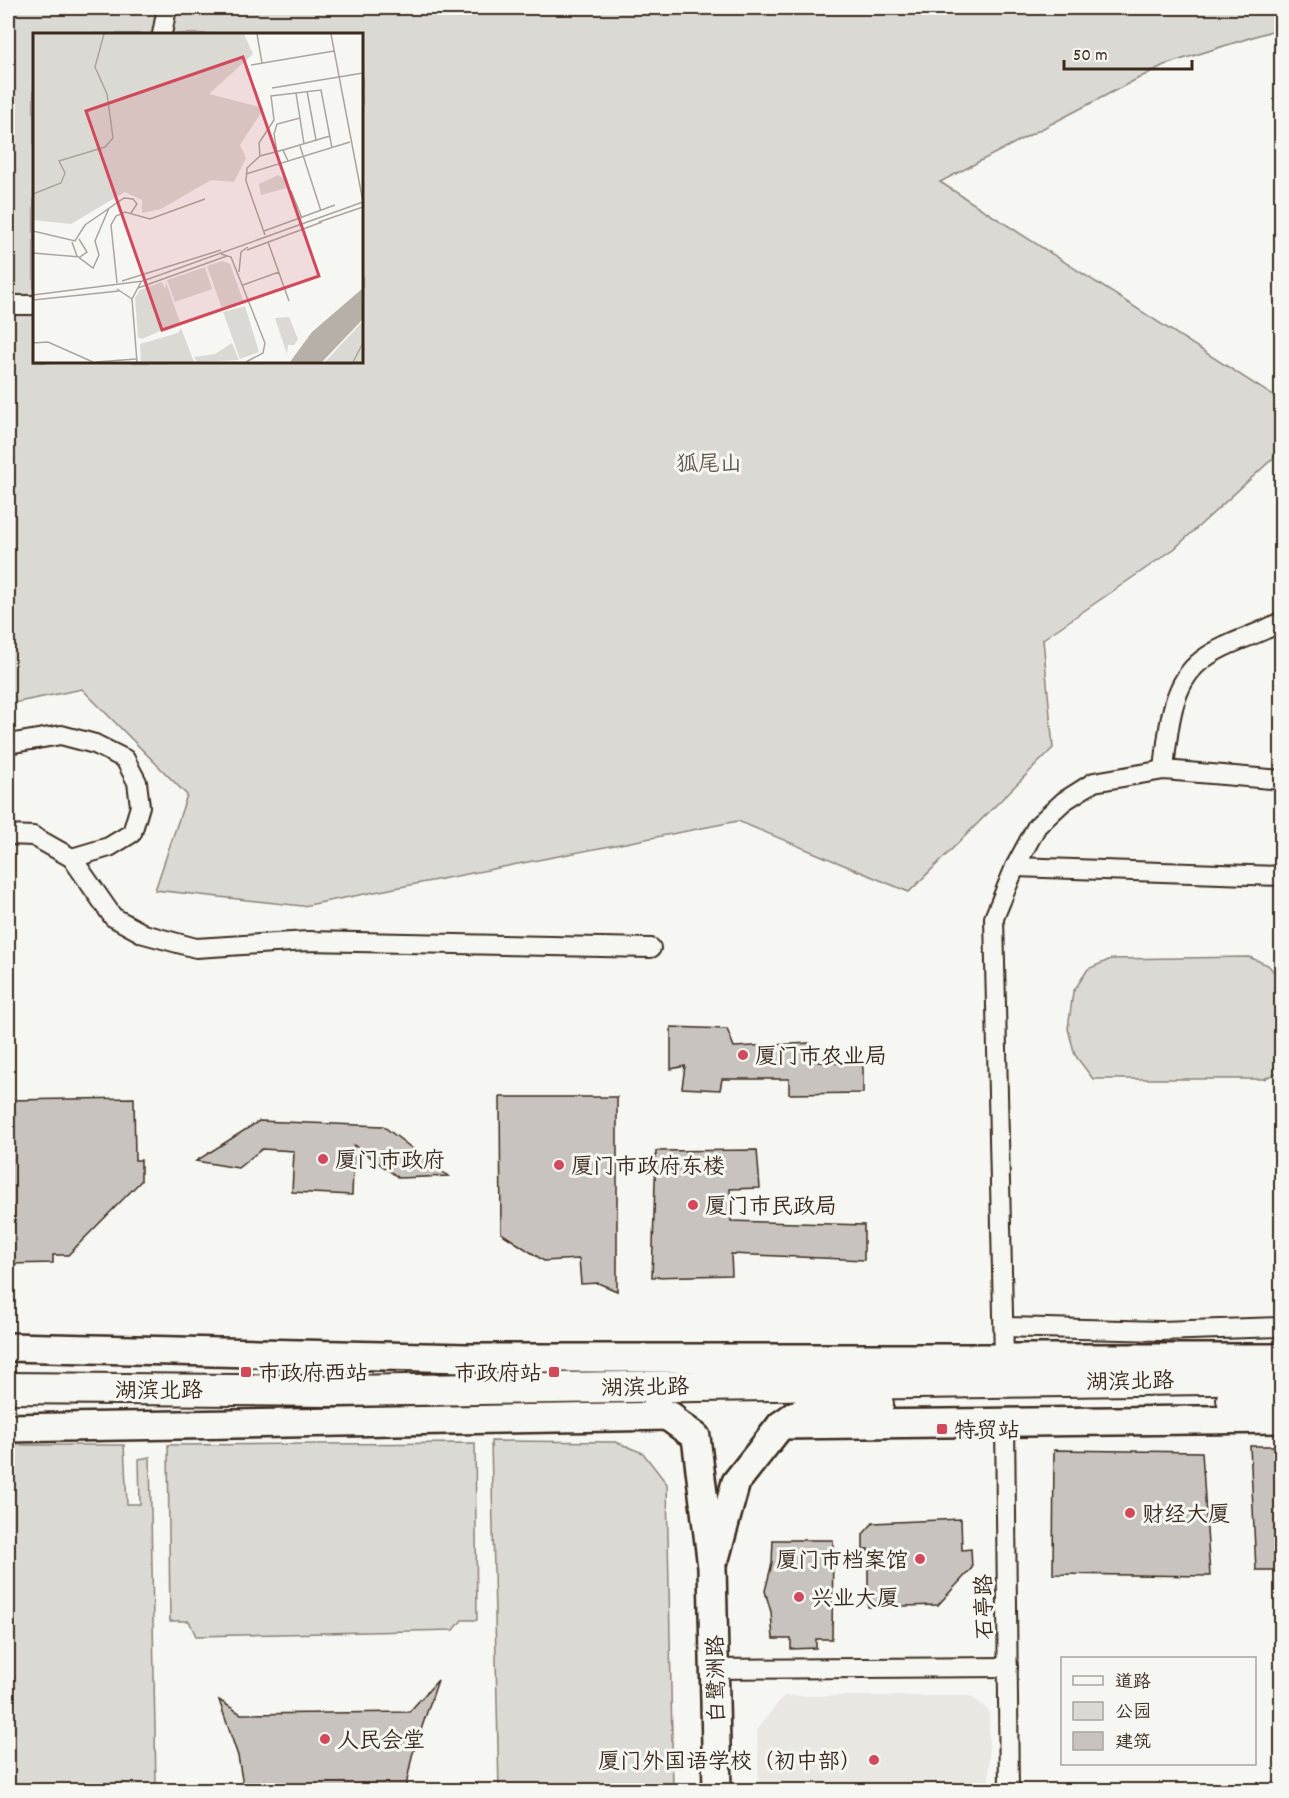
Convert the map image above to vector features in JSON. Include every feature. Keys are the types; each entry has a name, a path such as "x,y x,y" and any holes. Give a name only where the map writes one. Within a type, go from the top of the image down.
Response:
{"main road":[{"name":"湖滨北路","path":"8,1388 336,1390 1281,1378"},
{"name":"湖滨北路","path":"809,1405 1281,1399"}],"street":[{"path":"162,33 167,8"},
{"path":"8,305 33,305"},
{"path":"1164,770 1170,719 1175,700 1189,673 1203,659 1281,621"},
{"path":"8,744 61,735 95,744 125,759 137,782 140,806 132,833 109,848 72,858"},
{"path":"1004,1358 994,918 1015,867 1037,826 1064,801 1094,782 1164,770 1281,780"},
{"path":"8,835 33,836 72,858 113,917 144,934 196,948 308,941 651,948"},
{"path":"1015,867 1281,876"},
{"path":"1005,1327 1161,1330 1281,1327"},
{"path":"8,1347 466,1358 1281,1358"},
{"name":"白鹭洲路","path":"627,1386 671,1416 696,1437 712,1567 717,1791"},
{"name":"白鹭洲路","path":"712,1567 736,1482 781,1425 809,1405"},
{"path":"8,1428 671,1416"},
{"path":"781,1425 1281,1419"},
{"name":"石亭路","path":"1005,1422 1009,1791"},
{"path":"714,1669 1008,1667"}],"shaded area":[{"name":"厦门外国语学校（初中部）","path":"784,1696 971,1696 989,1711 989,1790 759,1790 757,1729"}],"green space":[{"name":"狐尾山","path":"8,8 1281,8 1281,28 1164,65 940,182 1281,401 1282,450 1174,549 1043,639 1053,748 909,892 738,821 303,906 155,890 187,795 82,689 8,704"},
{"path":"1249,957 1268,965 1281,980 1280,1071 1264,1079 1093,1079 1075,1055 1068,1029 1073,992 1088,969 1111,959"},
{"path":"491,1441 616,1442 643,1453 667,1484 673,1790 499,1790"},
{"path":"475,1443 477,1620 462,1620 454,1630 196,1636 189,1621 170,1621 168,1445"},
{"path":"8,1445 124,1445 127,1504 140,1504 139,1459 150,1457 156,1786 152,1790 8,1790"}],"building":[{"name":"厦门市农业局","path":"671,1027 727,1029 734,1047 809,1043 818,1062 863,1065 863,1093 789,1094 789,1079 722,1079 720,1090 682,1088 685,1066 671,1069"},
{"name":"厦门市政府东楼","path":"500,1097 617,1097 617,1291 598,1283 581,1284 579,1259 544,1261 501,1233"},
{"path":"134,1098 135,1160 141,1160 141,1181 68,1255 53,1255 53,1263 8,1264 8,1100"},
{"name":"厦门市政府","path":"259,1121 383,1126 448,1176 399,1178 354,1145 352,1195 292,1192 294,1151 262,1149 238,1168 196,1161"},
{"name":"厦门市民政局","path":"757,1150 760,1188 730,1189 731,1221 864,1225 864,1260 731,1254 732,1275 652,1277 656,1151"},
{"path":"1250,1446 1281,1446 1281,1570 1256,1570"},
{"name":"财经大厦","path":"1054,1450 1202,1452 1210,1576 1053,1574"},
{"name":"厦门市档案馆","path":"961,1519 962,1550 971,1549 972,1568 938,1605 868,1607 868,1549 863,1549 863,1534 873,1523"},
{"name":"兴业大厦","path":"773,1540 833,1540 832,1639 816,1639 816,1648 791,1649 791,1639 773,1639 771,1612 765,1591 772,1563"},
{"name":"人民会堂","path":"438,1680 412,1756 405,1791 244,1791 238,1756 219,1700 241,1714 409,1712"}],"place":[{"name":"厦门市农业局","path":"743,1055"},
{"name":"厦门市政府","path":"323,1159"},
{"name":"厦门市政府东楼","path":"559,1165"},
{"name":"厦门市民政局","path":"693,1205"},
{"name":"市政府西站","path":"246,1372"},
{"name":"市政府站","path":"554,1372"},
{"name":"特贸站","path":"942,1429"},
{"name":"财经大厦","path":"1130,1513"},
{"name":"厦门市档案馆","path":"920,1559"},
{"name":"兴业大厦","path":"799,1597"},
{"name":"人民会堂","path":"325,1739"},
{"name":"厦门外国语学校（初中部）","path":"874,1760"}]}
